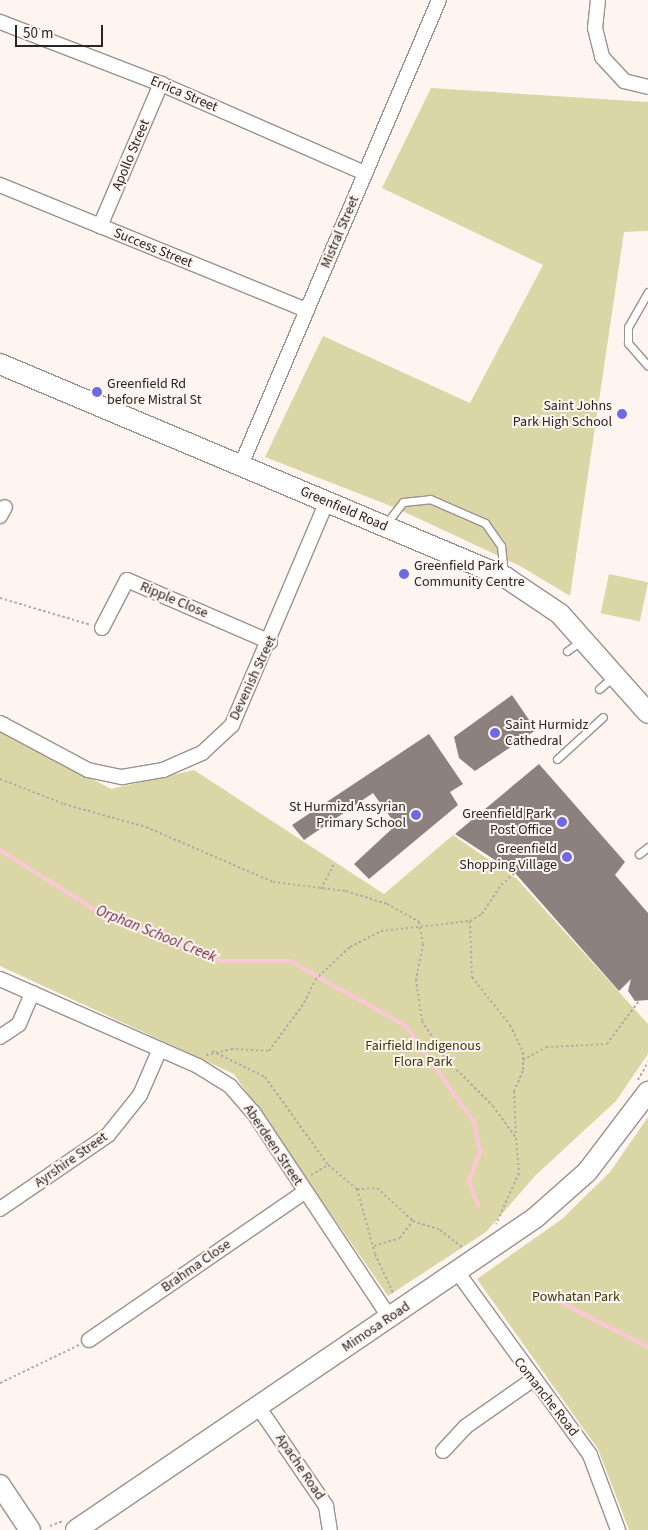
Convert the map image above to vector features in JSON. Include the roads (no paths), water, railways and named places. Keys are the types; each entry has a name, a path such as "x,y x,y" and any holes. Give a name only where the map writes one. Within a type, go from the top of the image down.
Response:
{"street":[{"name":"Mistral Street","path":"241,465 439,0"},
{"path":"598,0 595,28 602,57 624,81 648,87"},
{"name":"Errica Street","path":"0,22 161,84 365,173"},
{"name":"Apollo Street","path":"100,226 161,84"},
{"name":"Success Street","path":"0,186 307,310"},
{"name":"Greenfield Road","path":"0,364 505,576 554,610 583,639 648,713"},
{"name":"Devenish Street","path":"0,723 88,770 122,778 164,770 202,753 232,725 270,642 327,501"},
{"name":"Ripple Close","path":"102,628 127,580 270,642"},
{"name":"Aberdeen Street","path":"0,979 160,1049 230,1086 389,1317"},
{"path":"0,1037 19,1024 32,993"},
{"name":"Ayrshire Street","path":"0,1209 108,1135 140,1095 160,1049"},
{"name":"Mimosa Road","path":"76,1530 259,1408 389,1317 458,1273 574,1184 613,1142 641,1089"},
{"name":"Brahma Close","path":"88,1340 301,1187"},
{"name":"Comanche Road","path":"458,1273 532,1380 564,1416 590,1456 618,1530"},
{"path":"443,1451 465,1427 532,1380"},
{"name":"Apache Road","path":"259,1408 326,1506 330,1530"},
{"path":"0,1485 30,1530"}],"lane":[{"path":"648,292 628,327 628,343 648,366"},
{"path":"385,526 402,502 430,499 485,523 495,533 502,546 505,576"},
{"path":"567,652 583,639"},
{"path":"599,689 615,676"},
{"path":"557,759 602,717"},
{"path":"639,854 648,847"}],"waterway":[{"name":"Orphan School Creek","path":"0,850 98,912 221,961 290,961 406,1026 474,1122 480,1151 469,1182 478,1206"},
{"name":"Orphan School Creek","path":"542,1293 648,1347"}],"place":[{"name":"Greenfield Rd before Mistral St","path":"97,392"},
{"name":"Saint Johns Park High School","path":"622,414"},
{"name":"Greenfield Park Community Centre","path":"404,574"},
{"name":"Saint Hurmidz Cathedral","path":"495,733"},
{"name":"St Hurmizd Assyrian Primary School","path":"416,815"},
{"name":"Greenfield Park Post Office","path":"562,822"},
{"name":"Greenfield Shopping Village","path":"567,857"}],"park label":[{"name":"Fairfield Indigenous Flora Park","path":"423,1054"},
{"name":"Powhatan Park","path":"576,1297"}]}
